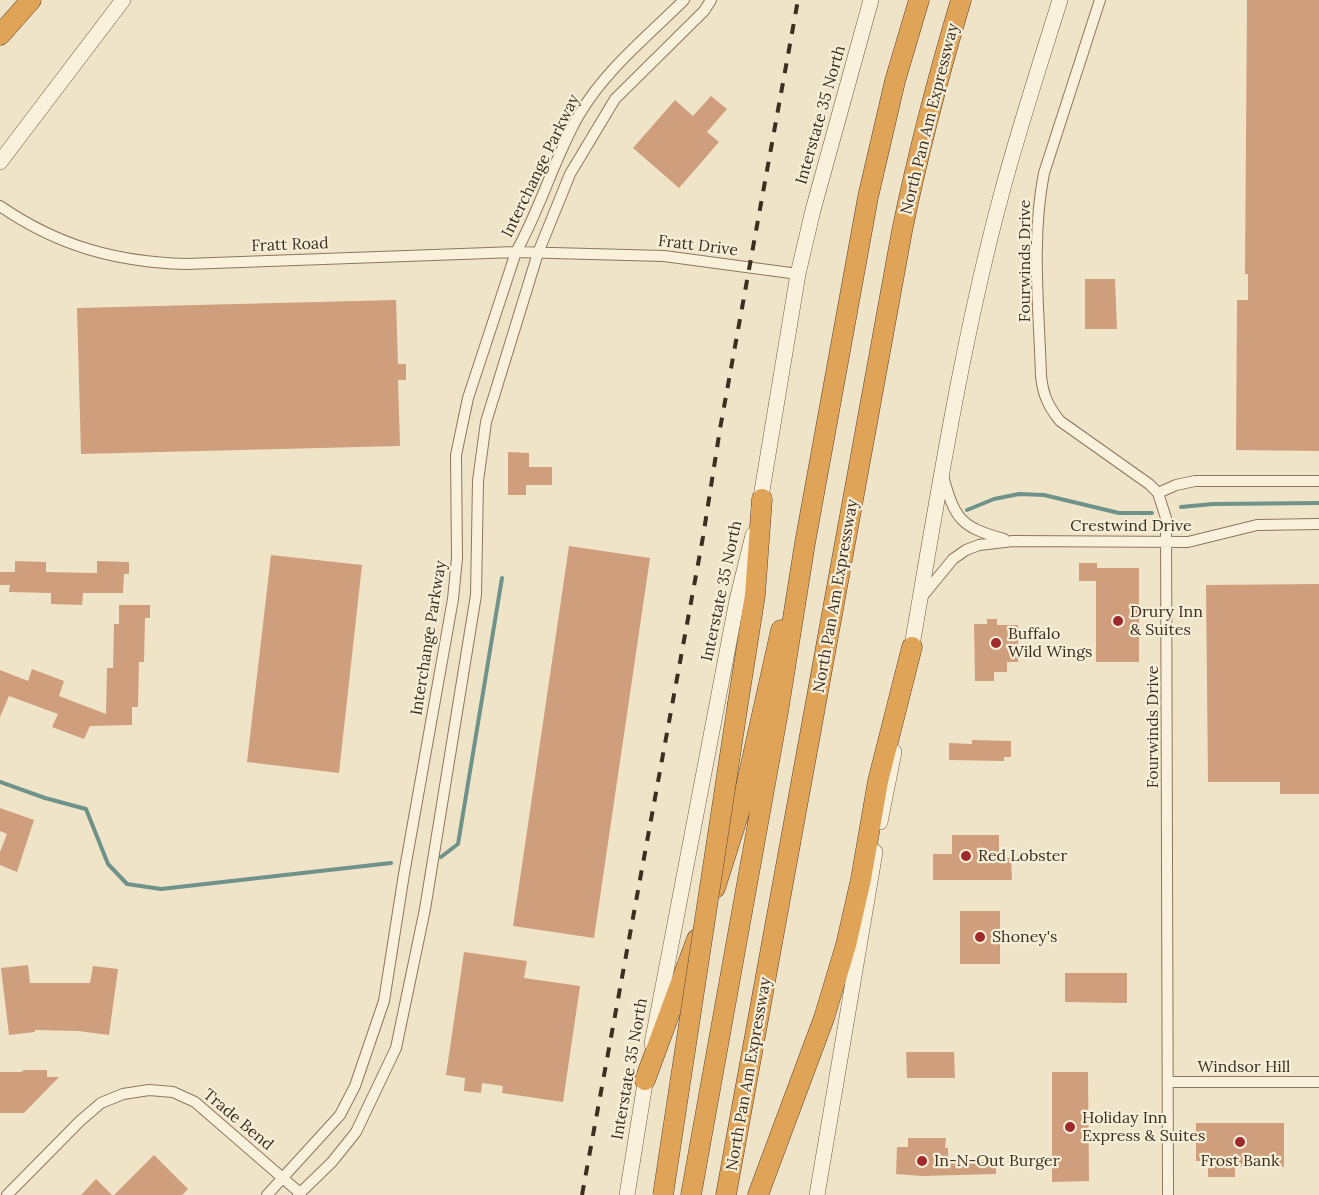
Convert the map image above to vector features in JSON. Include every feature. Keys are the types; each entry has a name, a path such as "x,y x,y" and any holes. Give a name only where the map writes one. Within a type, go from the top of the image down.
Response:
{"highway":[{"path":"0,35 31,0"},
{"path":"691,1195 868,197 895,81 919,0"},
{"name":"North Pan Am Expressway","path":"726,1195 902,231 932,103 961,0"},
{"path":"663,1195 755,595 762,499"},
{"path":"645,1080 720,873 743,800 756,751 774,654 806,543"},
{"path":"758,1195 820,1029 840,966 861,879 878,782 912,646"}],"main road":[{"path":"0,162 123,0"},
{"name":"Interstate 35 North","path":"627,1195 645,1080 737,600 762,499 773,415 798,274 813,210 871,0"},
{"path":"817,1195 880,820 966,348 1002,192 1060,0"}],"street":[{"name":"Interchange Parkway","path":"267,1195 340,1115 355,1086 384,1001 453,599 457,558 456,455 468,398 516,252 527,233 578,116 598,85 684,0"},
{"name":"Interchange Parkway","path":"299,1194 332,1162 356,1132 396,1048 425,909 476,595 478,482 486,422 538,253 570,174 615,99 704,10 711,0"},
{"name":"Fourwinds Drive","path":"1100,0 1044,172 1039,198 1037,239 1042,392 1050,409 1060,421 1138,475 1158,494 1166,518 1168,1195"},
{"name":"Fratt Road","path":"0,206 33,227 62,241 102,254 154,263 186,264 516,252 593,254"},
{"name":"Fratt Drive","path":"593,254 664,256 798,274"},
{"name":"Crestwind Drive","path":"942,476 950,504 965,523 974,530 1013,541"},
{"path":"1158,494 1176,485 1195,481 1319,481"},
{"name":"Crestwind Drive","path":"921,599 953,559 966,549 990,543 1204,540 1257,525 1319,524"},
{"name":"Windsor Hill","path":"1168,1082 1319,1082"},
{"name":"Trade Bend","path":"7,1195 80,1121 101,1103 123,1094 150,1090 173,1092 195,1102 284,1178 299,1194"}],"building":[{"path":"1247,0 1319,0 1319,451 1236,450 1237,300 1248,300 1248,274 1245,274"},
{"path":"711,96 727,109 707,132 719,142 679,188 633,148 675,100 693,116"},
{"path":"1085,279 1115,279 1117,329 1085,329"},
{"path":"396,300 398,364 406,364 406,380 398,380 400,446 81,454 77,308"},
{"path":"508,452 529,453 529,467 552,467 552,485 526,485 526,495 508,495"},
{"path":"569,546 650,558 594,938 513,926"},
{"path":"271,555 362,565 339,773 247,762"},
{"path":"15,561 46,562 46,572 97,573 97,561 129,562 129,574 124,574 123,593 83,593 82,605 51,604 51,593 9,592 10,585 0,585 0,572 15,572"},
{"name":"Drury Inn & Suites","path":"1079,563 1097,563 1097,568 1139,568 1139,662 1096,662 1096,581 1079,581"},
{"path":"1319,584 1319,794 1280,794 1280,782 1208,782 1206,585"},
{"path":"119,605 150,605 150,618 145,618 144,662 139,662 138,707 132,707 132,725 90,726 84,739 52,727 58,714 9,696 0,717 0,670 28,681 32,669 64,681 59,696 106,714 107,668 113,668 114,624 119,624"},
{"name":"Buffalo Wild Wings","path":"987,619 997,619 997,625 1018,625 1018,662 1007,662 1007,672 994,672 994,681 975,681 974,624 987,624"},
{"path":"972,740 1011,741 1011,757 1004,757 1004,761 949,760 949,743 972,744"},
{"path":"0,808 34,820 17,872 0,865 0,852 7,834 0,831"},
{"name":"Red Lobster","path":"952,835 999,835 999,858 1011,858 1012,880 933,880 933,854 952,854"},
{"name":"Shoney's","path":"960,911 1000,911 1000,964 960,964"},
{"path":"464,952 527,961 524,978 580,986 563,1102 502,1093 503,1086 482,1083 481,1093 464,1091 465,1078 446,1075"},
{"path":"28,965 30,983 90,983 93,966 118,969 109,1035 78,1031 35,1030 35,1032 9,1035 1,968"},
{"path":"1065,973 1127,973 1127,1003 1065,1002"},
{"path":"906,1052 954,1052 955,1078 907,1078"},
{"path":"47,1070 47,1077 59,1077 24,1113 0,1113 0,1072"},
{"name":"Holiday Inn Express & Suites","path":"1052,1072 1088,1072 1089,1181 1052,1182"},
{"name":"Frost Bank","path":"1196,1123 1284,1123 1284,1167 1235,1167 1235,1177 1208,1177 1208,1161 1196,1161"},
{"path":"908,1138 946,1138 945,1148 948,1148 948,1162 996,1162 996,1174 922,1176 896,1174 897,1147 908,1147"},
{"path":"154,1155 188,1189 182,1195 114,1195"},
{"path":"96,1179 112,1195 81,1195"}],"waterway":[{"path":"967,510 994,499 1019,494 1044,495 1119,513 1152,513"},
{"path":"1181,507 1213,504 1319,503"},
{"path":"441,857 458,844 502,578"},
{"path":"0,782 86,809 108,864 127,884 161,889 391,863"}],"railway":[{"path":"582,1195 703,537 720,429 798,0"}],"place":[{"name":"Drury Inn & Suites","path":"1118,621"},
{"name":"Buffalo Wild Wings","path":"996,643"},
{"name":"Red Lobster","path":"966,856"},
{"name":"Shoney's","path":"980,937"},
{"name":"Holiday Inn Express & Suites","path":"1070,1127"},
{"name":"Frost Bank","path":"1240,1142"},
{"name":"In-N-Out Burger","path":"922,1161"}]}
